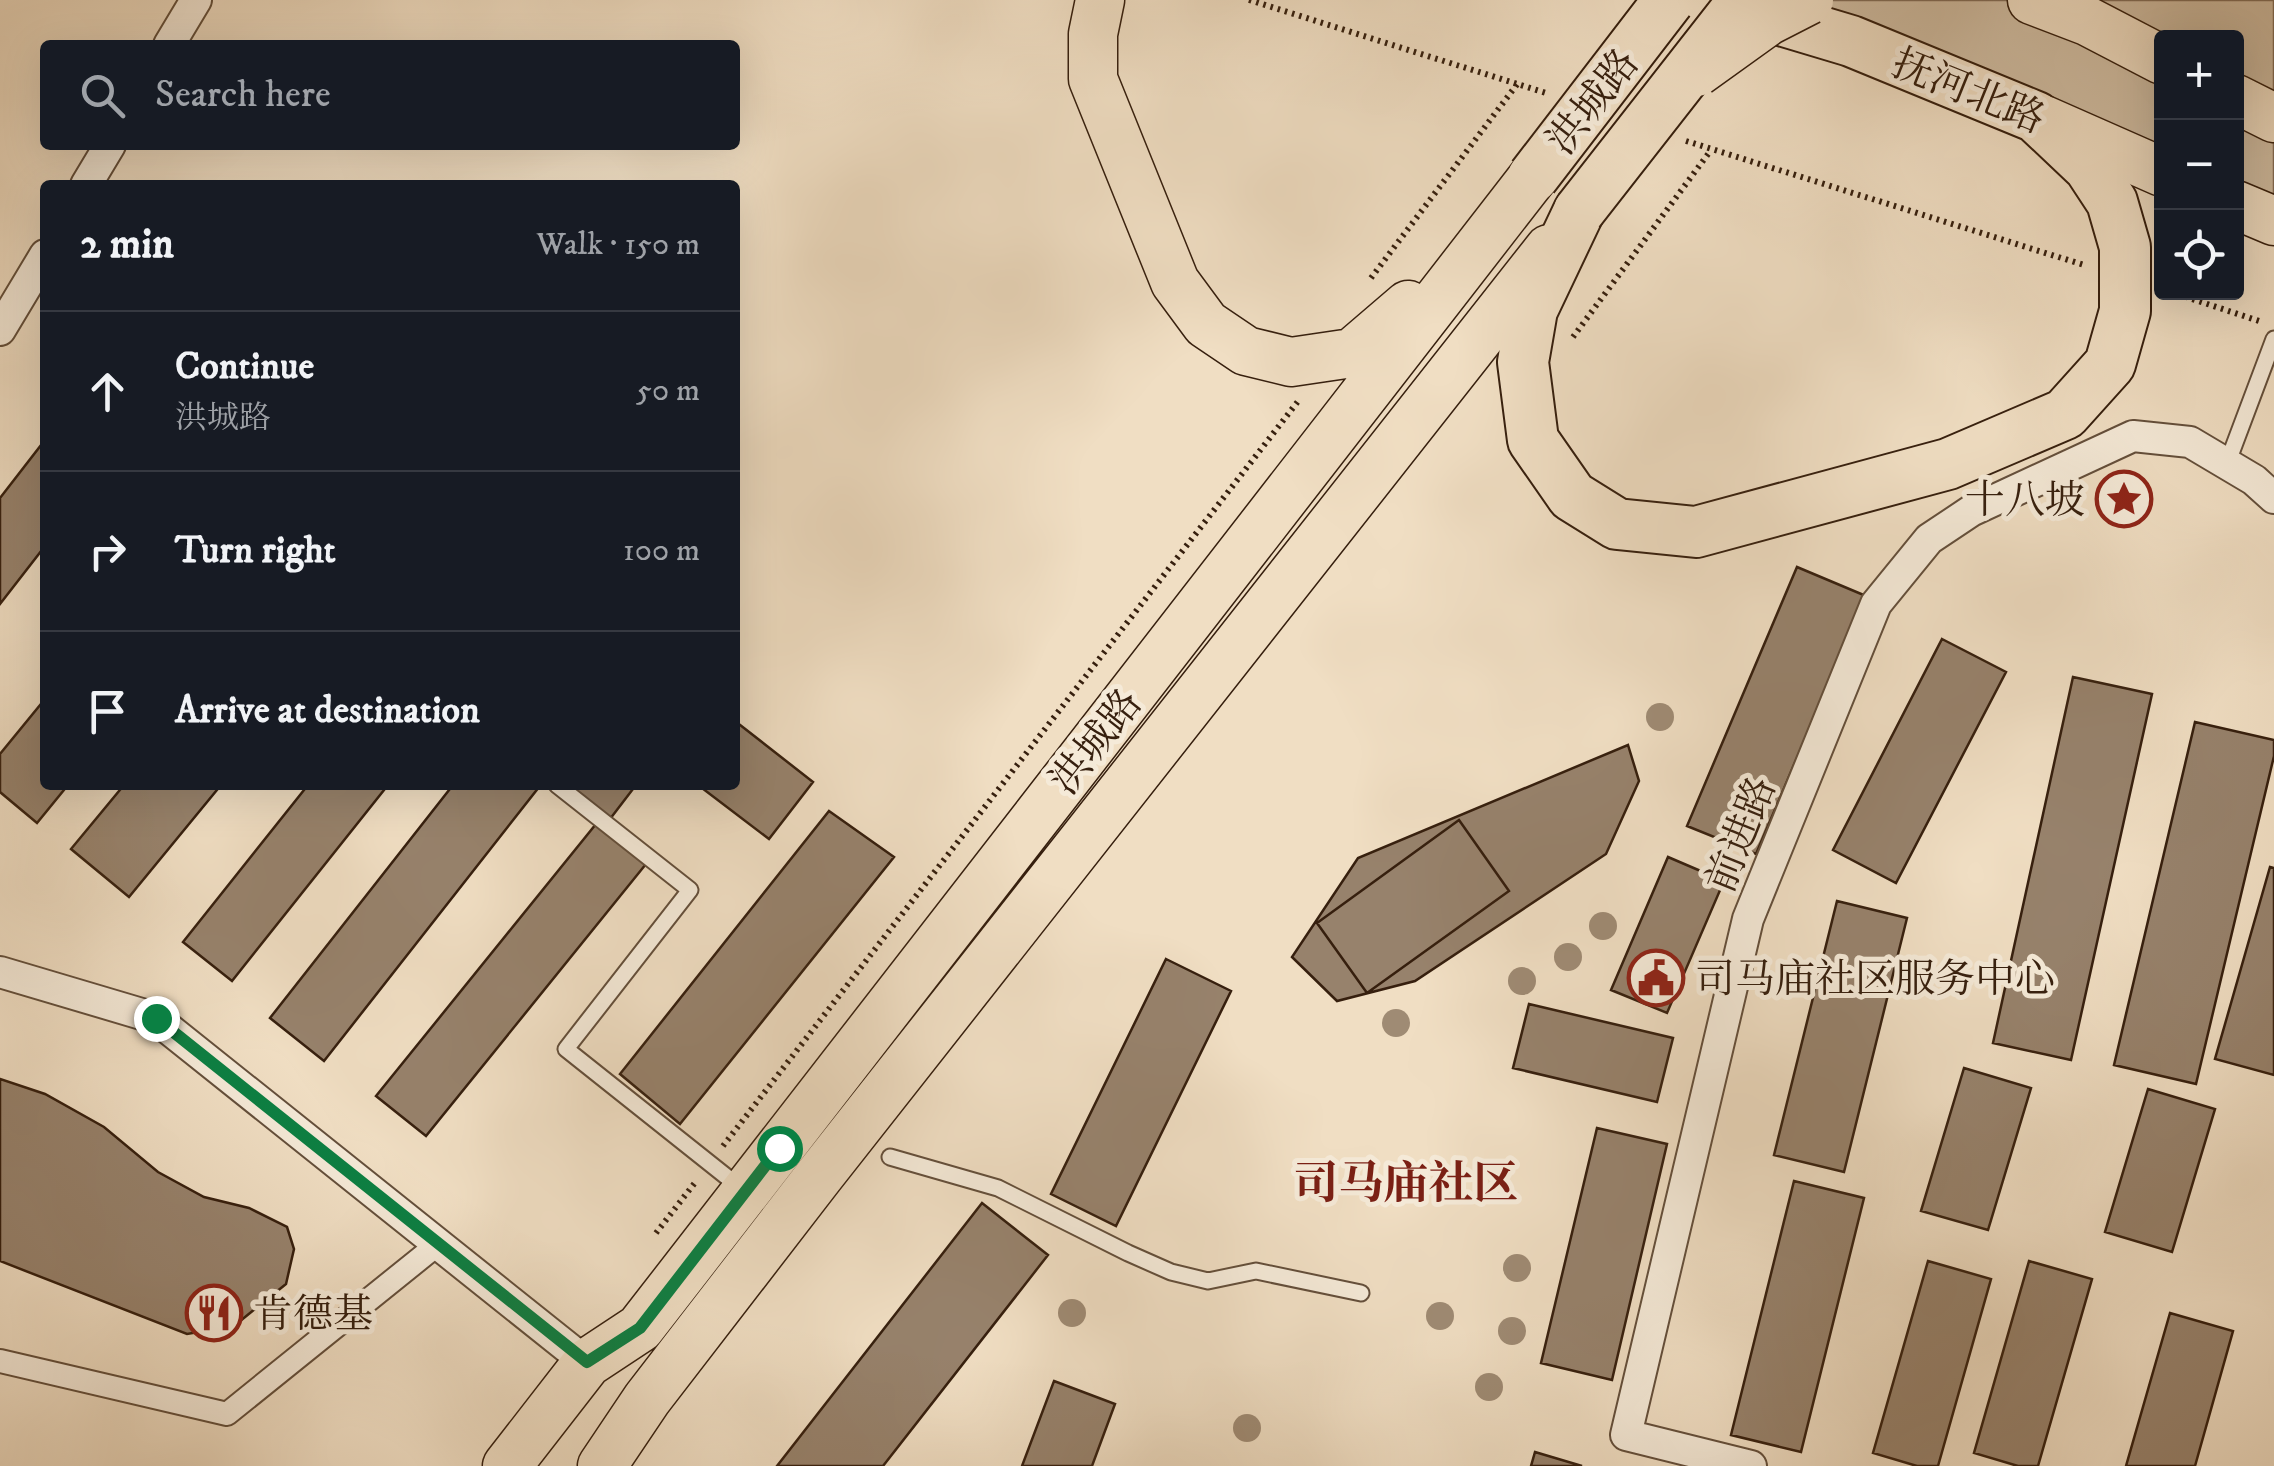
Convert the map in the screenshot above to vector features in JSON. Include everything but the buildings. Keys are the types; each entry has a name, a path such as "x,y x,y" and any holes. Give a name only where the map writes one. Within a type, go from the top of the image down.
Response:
{"highway":[{"name":"洪城路","path":"1533,178 1669,0"},
{"name":"抚河北路","path":"1715,0 1851,41 2036,117"},
{"name":"洪城路","path":"1579,211 1744,0"},
{"path":"1579,211 1532,310 1523,362 1533,440 1572,496 1616,524 1696,532 1948,464 2066,414 2110,364 2125,311 2125,247 2112,202 2089,167 2036,117"}],"main road":[{"path":"1100,0 1093,34 1094,79 1175,282 1206,324 1246,351 1290,362 1352,352 1425,289 1533,178"},
{"path":"1621,62 1632,0"},
{"path":"1674,89 1768,21 1809,0"},
{"path":"2032,0 2088,21 2154,56"},
{"path":"2244,103 2274,118"},
{"name":"抚河北路","path":"2036,117 2154,169"},
{"name":"洪城路","path":"507,1466 587,1362 640,1328 1533,178"},
{"path":"2244,208 2274,221"},
{"name":"洪城路","path":"602,1466 647,1399 808,1191 1579,211"}],"street":[{"path":"173,40 196,0"},
{"path":"89,180 107,150"},
{"path":"0,330 40,262"},
{"name":"前进路","path":"1751,1466 1626,1435 1748,919 1876,604 1930,540 1970,511 2134,436 2190,442 2254,480 2274,498"},
{"path":"0,972 156,1018 587,1362"},
{"path":"0,1361 226,1414 438,1244"}],"lane":[{"path":"2227,464 2274,339"},
{"path":"563,790 690,890 566,1050 746,1191"},
{"path":"890,1157 998,1188 1172,1272 1208,1281 1256,1271 1361,1293"}],"path":[{"path":"1364,287 1518,84"},
{"path":"1569,342 1711,150"},
{"path":"2196,300 2274,326"}],"shaded area":[{"path":"1732,0 2274,0 2274,202 2244,188 2244,30 2154,30 2154,149"}],"place":[{"name":"十八坡","path":"2124,499"},
{"name":"司马庙社区服务中心","path":"1656,978"},
{"name":"肯德基","path":"214,1313"}],"district":[{"name":"司马庙社区","path":"1406,1182"}],"route":[{"path":"156,1018 587,1362 640,1328 779,1148"}]}
